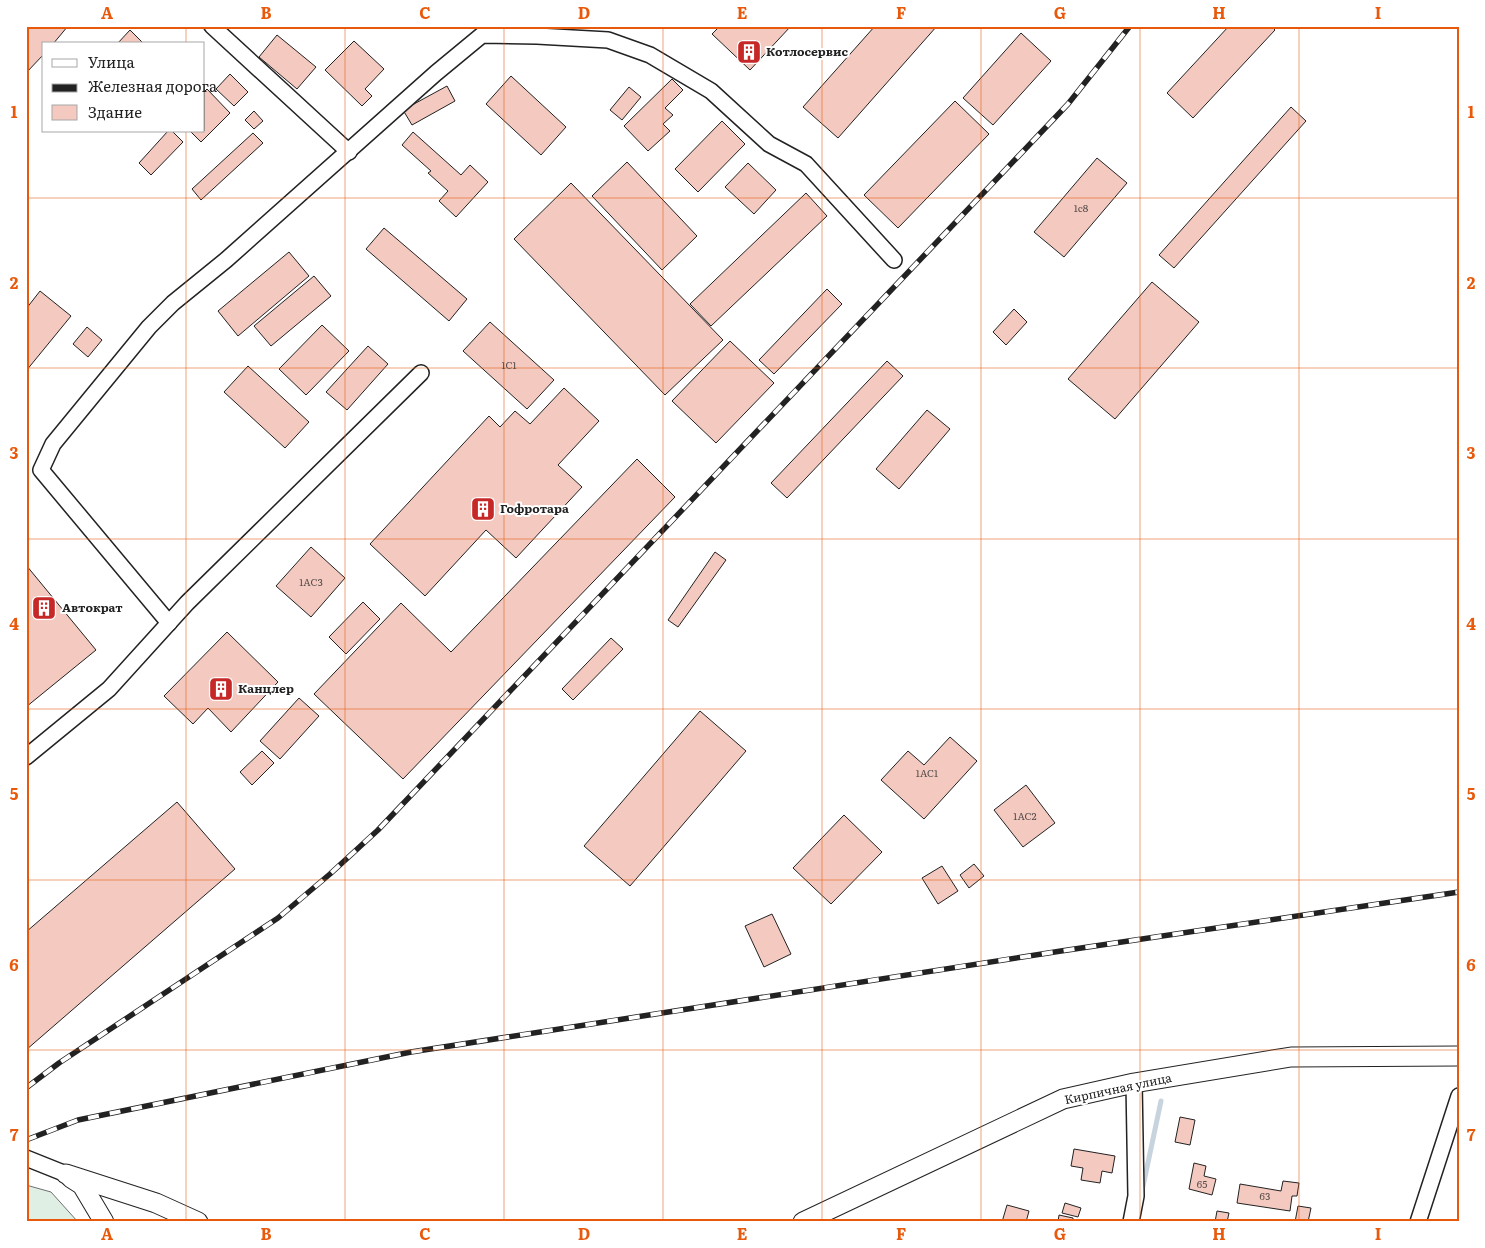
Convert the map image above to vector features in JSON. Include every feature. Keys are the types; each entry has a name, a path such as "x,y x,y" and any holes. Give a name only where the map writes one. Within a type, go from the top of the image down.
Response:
{"street":[{"path":"212,26 349,152"},
{"path":"169,623 41,470 53,444 149,327 173,303 482,35 608,40 650,55 711,91 769,144 806,164 894,260"},
{"path":"26,757 109,688 187,603 421,373"},
{"name":"Кирпичная улица","path":"802,1222 1063,1099 1134,1083 1291,1057 1459,1056"},
{"path":"1130,1222 1136,1196 1134,1083"},
{"path":"1418,1222 1459,1096"},
{"path":"26,1158 66,1174 156,1203 198,1222"},
{"path":"66,1174 82,1185 104,1222"}],"green space":[{"path":"26,1185 51,1192 78,1222 26,1222"}],"building":[{"path":"31,26 68,26 55,42 42,42 42,56 26,73 26,32"},
{"name":"Котлосервис","path":"720,26 791,26 750,70 712,34"},
{"path":"875,26 937,26 838,138 803,107"},
{"path":"1229,26 1271,26 1275,30 1193,118 1167,93"},
{"path":"130,30 142,42 119,42"},
{"path":"1021,33 1051,61 993,125 963,98"},
{"path":"277,35 316,67 297,89 259,57"},
{"path":"354,41 384,69 365,89 372,96 362,106 325,70"},
{"path":"230,74 248,92 234,106 216,89"},
{"path":"511,76 566,127 541,155 486,104"},
{"path":"672,79 683,90 665,108 673,115 663,124 670,131 648,151 624,126"},
{"path":"447,86 455,101 412,125 403,110"},
{"path":"629,87 641,97 622,120 610,110"},
{"path":"207,89 230,113 201,142 191,132 205,132 205,91"},
{"path":"955,101 989,134 898,228 864,195"},
{"path":"1291,107 1306,121 1174,268 1159,255"},
{"path":"254,111 263,121 254,129 245,120"},
{"path":"722,121 745,144 698,192 675,169"},
{"path":"167,132 173,132 183,142 151,175 139,163"},
{"path":"413,132 461,175 470,165 488,182 456,217 439,201 448,191 428,173 431,171 402,145"},
{"path":"253,133 263,143 201,200 192,189"},
{"path":"1097,158 1127,183 1064,257 1034,232"},
{"path":"627,162 697,236 662,270 592,196"},
{"path":"748,163 776,190 754,214 725,187"},
{"path":"571,183 723,340 665,395 514,239"},
{"path":"806,193 827,216 711,326 690,304"},
{"path":"384,228 467,299 449,321 366,249"},
{"path":"289,252 309,276 238,336 218,311"},
{"path":"314,276 331,296 271,346 254,326"},
{"path":"1152,282 1199,322 1115,419 1068,379"},
{"path":"827,289 842,304 774,374 759,360"},
{"path":"40,291 71,316 26,371 26,309"},
{"path":"1014,309 1027,322 1006,345 993,332"},
{"path":"490,322 554,380 527,409 463,351"},
{"path":"322,325 349,351 306,395 279,369"},
{"path":"87,327 102,340 88,357 73,344"},
{"path":"730,341 774,383 716,443 672,401"},
{"path":"368,346 388,364 347,410 326,392"},
{"path":"887,361 903,376 787,498 771,483"},
{"path":"248,366 309,422 285,448 224,392"},
{"name":"Гофротара","path":"564,388 599,421 558,465 582,487 516,558 486,530 425,596 370,544 489,416 500,427 515,411 530,424"},
{"path":"927,410 950,429 899,489 876,469"},
{"path":"637,459 675,497 403,779 314,694 401,603 451,652"},
{"path":"311,547 345,578 311,617 276,586"},
{"path":"715,552 726,560 678,627 668,620"},
{"name":"Автократ","path":"26,565 96,650 26,707"},
{"path":"363,602 380,619 346,654 329,637"},
{"name":"Канцлер","path":"227,632 278,682 231,732 208,708 193,724 164,696"},
{"path":"611,638 623,649 573,700 562,689"},
{"path":"299,698 319,716 280,759 260,741"},
{"path":"700,711 746,751 630,886 584,846"},
{"path":"950,737 977,761 924,819 881,780 908,751 924,765"},
{"path":"262,751 274,763 252,785 240,772"},
{"path":"1026,785 1055,823 1023,847 994,810"},
{"path":"177,802 235,869 26,1050 26,932"},
{"path":"844,815 882,852 831,904 793,868"},
{"path":"974,864 984,876 969,888 960,875"},
{"path":"942,866 958,891 938,904 922,878"},
{"path":"772,914 791,954 764,967 745,926"},
{"path":"1180,1117 1195,1120 1190,1145 1175,1142"},
{"path":"1074,1149 1115,1156 1112,1173 1102,1171 1100,1183 1081,1180 1083,1168 1071,1166"},
{"path":"1194,1163 1206,1166 1204,1176 1216,1179 1212,1195 1189,1189"},
{"path":"1283,1181 1299,1183 1297,1196 1292,1196 1290,1211 1237,1203 1240,1184 1281,1191"},
{"path":"1065,1203 1081,1208 1078,1217 1062,1213"},
{"path":"1007,1205 1029,1211 1026,1222 1002,1222"},
{"path":"1298,1206 1311,1208 1308,1222 1295,1222"},
{"path":"1217,1211 1229,1213 1227,1222 1215,1222"},
{"path":"1059,1215 1073,1218 1073,1222 1058,1222"}],"waterway":[{"path":"1142,1191 1161,1101"}],"railway":[{"path":"26,1088 59,1063 278,918 378,830 1068,104 1130,26"},
{"path":"26,1140 78,1120 411,1052 1061,951 1459,892"}],"place":[{"name":"Котлосервис","path":"749,52"},
{"name":"Гофротара","path":"483,509"},
{"name":"Автократ","path":"44,608"},
{"name":"Канцлер","path":"221,689"}]}
